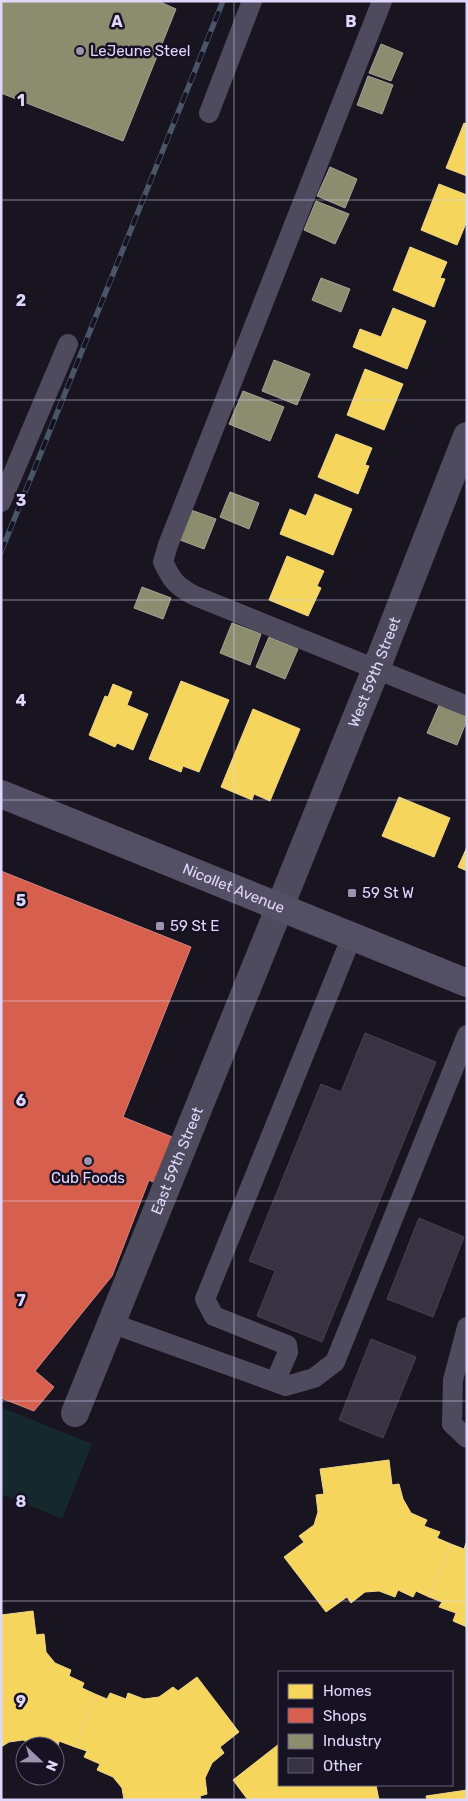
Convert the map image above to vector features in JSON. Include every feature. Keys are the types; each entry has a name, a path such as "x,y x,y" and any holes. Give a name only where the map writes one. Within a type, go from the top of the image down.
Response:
{"main road":[{"name":"Nicollet Avenue","path":"1,794 467,983"}],"street":[{"name":"West 59th Street","path":"280,908 467,437"},
{"name":"East 59th Street","path":"75,1413 280,908"}],"lane":[{"path":"209,113 252,1"},
{"path":"382,1 168,544 163,562 169,575 178,586 193,595 467,706"},
{"path":"1,502 68,344"},
{"path":"275,1382 288,1352 287,1345 214,1316 205,1299 352,936"},
{"path":"111,1323 286,1386 314,1378 335,1362 467,1036"},
{"path":"467,1327 454,1380 452,1424 467,1438"}],"green space":[{"path":"1,1407 92,1444 62,1519 1,1494"}],"building: Homes":[{"path":"464,123 467,124 467,176 446,168"},
{"path":"439,184 467,195 467,221 457,245 421,230"},
{"path":"410,247 447,262 440,278 445,279 434,307 393,290"},
{"path":"393,308 426,321 407,369 353,347 360,329 381,337"},
{"path":"365,369 403,384 384,430 347,415"},
{"path":"336,434 372,448 365,465 369,466 358,494 318,477"},
{"path":"315,494 352,509 333,555 280,534 290,509 306,516"},
{"path":"287,556 324,571 317,586 321,588 308,616 269,600"},
{"path":"181,681 229,700 199,772 183,766 181,772 149,759"},
{"path":"113,684 132,692 127,705 148,714 133,750 117,743 115,747 89,735 105,696 108,697"},
{"path":"253,709 300,729 270,801 254,794 252,800 221,787"},
{"path":"399,797 450,818 434,857 382,836"},
{"path":"467,847 467,871 458,867"},
{"path":"389,1460 392,1485 399,1484 403,1499 411,1513 427,1520 424,1526 440,1532 437,1538 451,1544 429,1597 416,1591 413,1597 398,1590 395,1597 379,1591 365,1592 351,1603 347,1597 326,1612 284,1557 304,1542 299,1536 314,1525 318,1512 316,1495 324,1494 320,1469"},
{"path":"466,1543 467,1627 453,1621 456,1613 439,1607 442,1602 429,1597 451,1544 464,1549"},
{"path":"33,1611 36,1635 44,1634 46,1652 55,1663 71,1670 69,1676 84,1683 82,1688 95,1694 75,1747 65,1743 65,1736 15,1736 15,1741 9,1742 1,1747 1,1615"},
{"path":"197,1677 239,1732 220,1747 224,1753 212,1763 205,1778 207,1794 200,1796 201,1800 124,1800 122,1788 113,1777 97,1770 100,1764 84,1757 87,1751 75,1747 95,1694 107,1699 110,1693 126,1699 128,1693 144,1699 159,1697 173,1687 178,1691"},
{"path":"278,1745 278,1786 376,1786 379,1800 248,1800 233,1780"},
{"path":"467,1790 467,1800 427,1800 426,1796"}],"building: Shops":[{"name":"Cub Foods","path":"1,871 191,947 123,1117 182,1141 163,1187 149,1180 112,1276 35,1371 54,1387 34,1411 1,1398"}],"building: Industry":[{"name":"LeJeune Steel","path":"1,1 158,1 176,9 123,141 1,93"},
{"path":"381,44 403,53 391,81 369,73"},
{"path":"368,76 393,85 382,114 357,105"},
{"path":"330,167 357,179 345,208 317,196"},
{"path":"316,201 349,214 335,244 304,230"},
{"path":"321,278 350,289 341,312 312,300"},
{"path":"274,360 310,374 297,405 262,391"},
{"path":"243,391 284,407 270,441 229,424"},
{"path":"230,492 259,503 249,529 220,517"},
{"path":"191,510 216,519 204,549 180,540"},
{"path":"142,587 171,598 163,619 134,608"},
{"path":"232,623 261,634 250,665 220,653"},
{"path":"269,637 298,649 285,679 256,667"},
{"path":"440,703 467,714 467,720 457,745 427,733"}],"building: Other":[{"path":"365,1033 436,1062 322,1342 257,1316 275,1271 249,1261 321,1084 341,1092"},
{"path":"419,1218 464,1237 433,1317 387,1299"},
{"path":"371,1339 416,1357 383,1438 339,1420"}],"railway":[{"path":"1,552 223,1"}],"place":[{"name":"LeJeune Steel","path":"80,51"},
{"name":"59 St W","path":"352,893"},
{"name":"59 St E","path":"160,926"},
{"name":"Cub Foods","path":"88,1161"}]}
